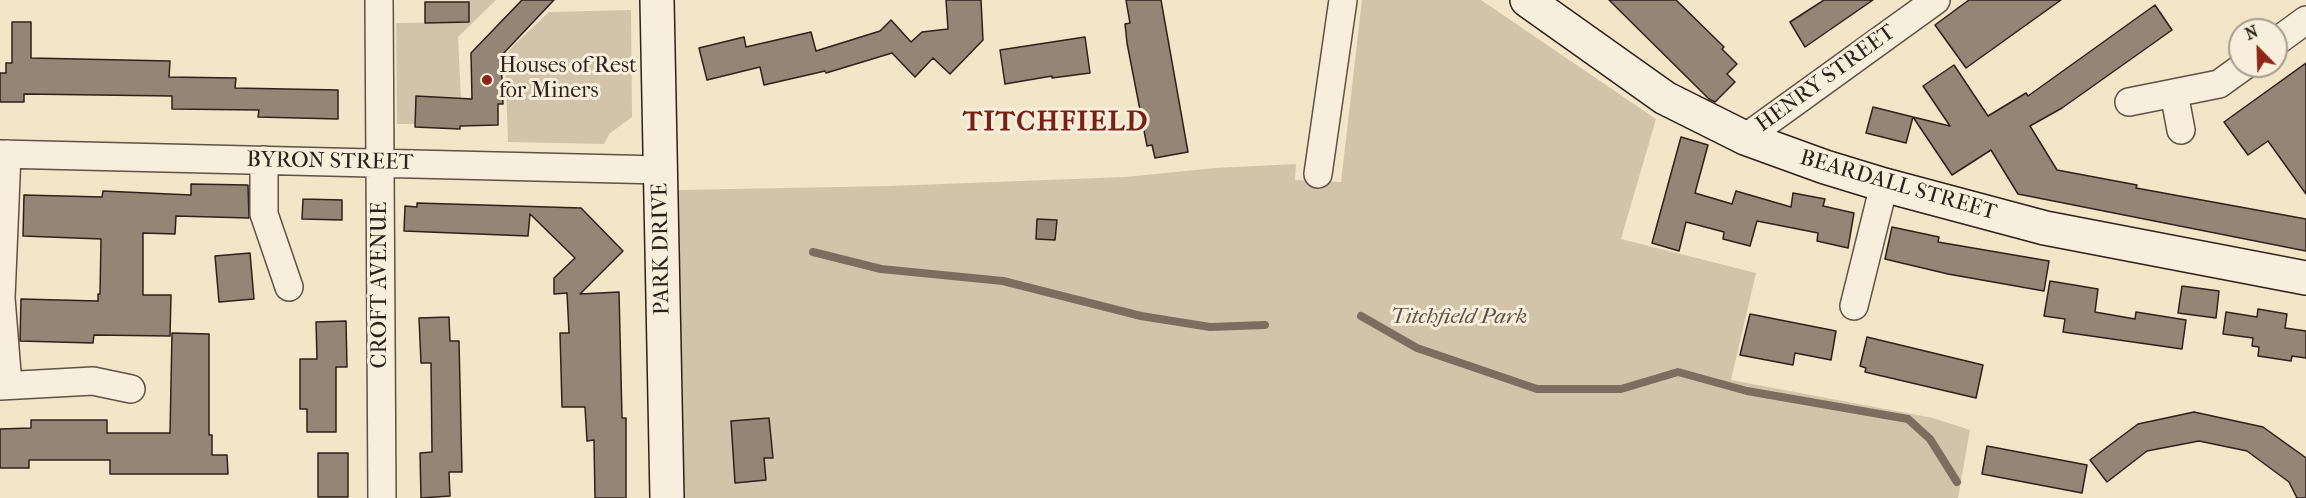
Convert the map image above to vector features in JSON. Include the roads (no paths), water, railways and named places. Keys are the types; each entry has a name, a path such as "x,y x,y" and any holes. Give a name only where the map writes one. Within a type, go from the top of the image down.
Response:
{"street":[{"name":"CROFT AVENUE","path":"380,0 382,498"},
{"name":"PARK DRIVE","path":"657,0 667,498"},
{"path":"1318,174 1343,0"},
{"name":"BEARDALL STREET","path":"1527,0 1665,98 1744,138 1884,185 2045,228 2306,278"},
{"name":"HENRY STREET","path":"1744,138 1936,0"},
{"path":"2288,34 2306,21"},
{"path":"2128,102 2219,84 2228,78"},
{"path":"2174,93 2181,130"},
{"name":"BYRON STREET","path":"4,154 661,170"},
{"path":"4,154 1,298 4,385 93,381 131,389"},
{"path":"264,160 264,214 289,287"},
{"path":"1854,306 1884,185"}],"waterway":[{"path":"813,252 881,269 1003,281 1141,316 1210,327 1265,325"},
{"path":"1361,316 1417,348 1537,389 1621,389 1678,372 1747,391 1908,419 1930,439 1957,482"}],"place":[{"name":"Houses of Rest for Miners","path":"487,80"}],"district":[{"name":"TITCHFIELD","path":"1056,123"}],"park label":[{"name":"Titchfield Park","path":"1459,318"}]}
